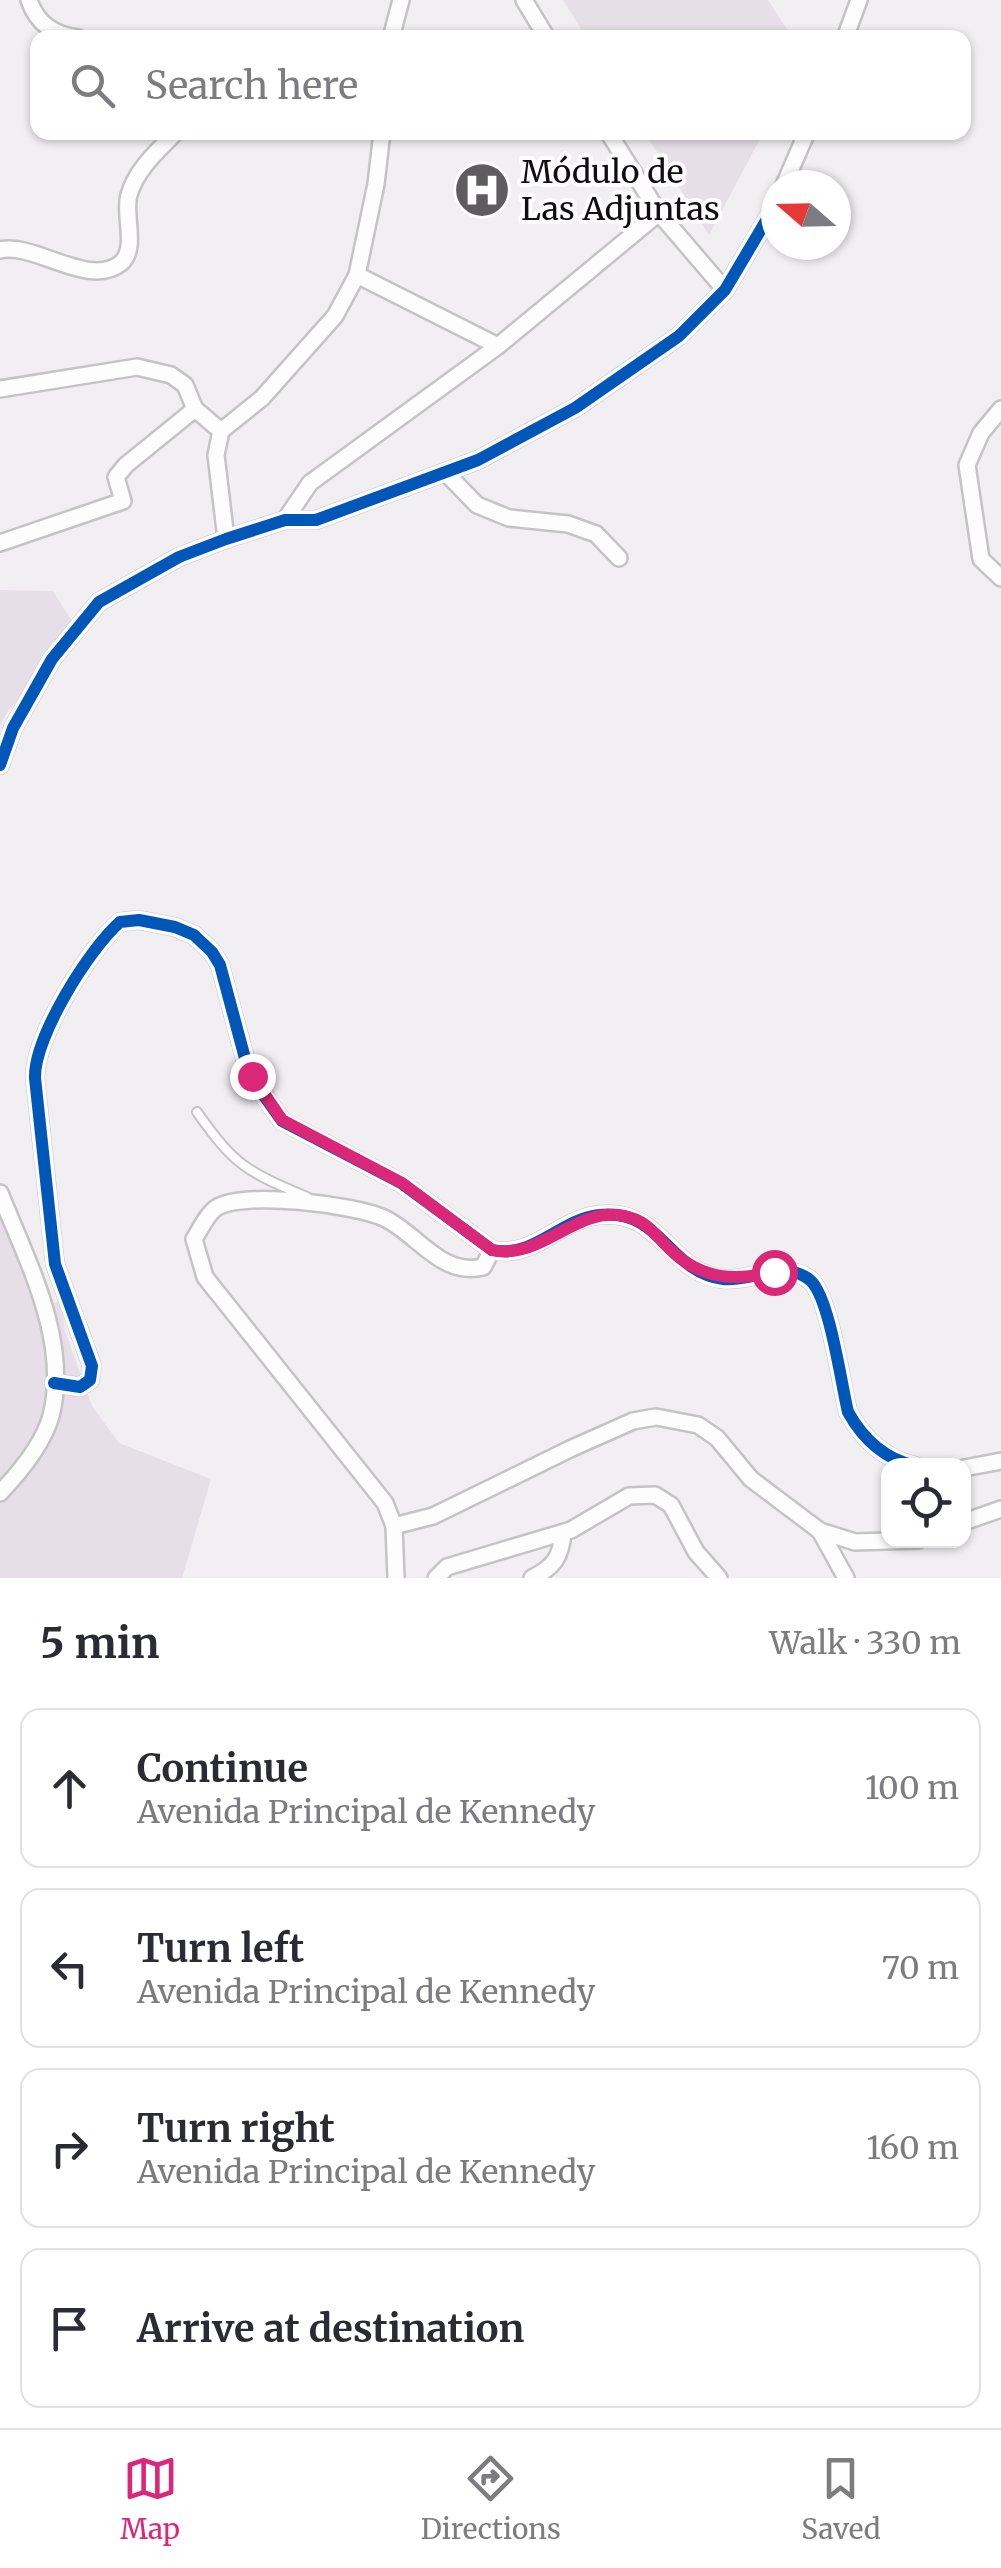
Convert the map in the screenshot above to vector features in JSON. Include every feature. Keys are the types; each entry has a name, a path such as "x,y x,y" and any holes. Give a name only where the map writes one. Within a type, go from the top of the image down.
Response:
{"street":[{"path":"30,0 34,14 51,30"},
{"path":"393,30 401,0"},
{"path":"524,0 543,30"},
{"path":"847,30 859,0"},
{"path":"0,250 28,251 55,263 109,270 124,260 128,250 128,198 134,182 168,140"},
{"path":"226,539 216,454 221,431 262,398 335,316 357,275 381,140"},
{"path":"613,140 659,213 725,290"},
{"path":"791,170 804,140"},
{"path":"284,520 310,483 498,346 659,213"},
{"path":"0,766 14,728 52,659 99,602 180,557 226,539 284,520 316,520 478,460 576,408 679,336 725,290 761,229"},
{"path":"357,275 498,346"},
{"path":"0,389 137,367 171,375 185,385 195,409 221,431"},
{"path":"0,542 124,501 116,477 195,409"},
{"path":"1001,409 981,433 967,465 982,560 1001,578"},
{"path":"446,473 477,505 509,518 568,524 596,534 619,558"},
{"path":"54,1383 80,1387 90,1380 92,1366 54,1264 35,1067 39,1045 62,1002 116,926 128,920 152,921 194,935 212,952 220,965 246,1062 282,1120 402,1183 492,1250 510,1252 591,1216 613,1215 653,1228 672,1252 710,1275 722,1278 790,1271 803,1274 822,1294 848,1412 875,1446 893,1458"},
{"path":"0,1194 50,1324 56,1367 50,1417 28,1461 0,1492"},
{"path":"396,1578 394,1526 385,1503 206,1277 194,1240 216,1208 238,1202 277,1200 358,1209 386,1219 446,1264 470,1270 483,1267 492,1250"},
{"path":"394,1526 433,1516 570,1449 633,1422 656,1417 698,1424 717,1438 751,1478 820,1531 855,1542 881,1541"},
{"path":"971,1467 1001,1461"},
{"path":"436,1578 447,1567 563,1533 629,1496 655,1495 671,1505 696,1552 719,1578"},
{"path":"971,1520 1001,1509"},
{"path":"820,1531 846,1578"},
{"path":"532,1578 556,1563 563,1533"}],"lane":[{"path":"196,1112 226,1152 252,1173 325,1205"}],"shaded area":[{"path":"563,0 768,0 787,30 582,30"},
{"path":"649,140 759,140 709,235"},
{"path":"0,590 53,591 73,623 0,726"},
{"path":"0,1191 41,1307 61,1301 65,1331 92,1406 119,1443 211,1479 182,1578 0,1578"}],"cycle path":[{"path":"0,765 13,728 52,659 99,602 179,557 226,539 285,520 316,520 478,460 575,408 679,336 725,290 761,229"},
{"path":"54,1383 80,1387 90,1380 92,1366 55,1264 35,1078 37,1061 53,1018 79,972 120,922 139,920 194,935 212,952 220,965 246,1062 282,1121 401,1183 492,1250 521,1249 585,1218 620,1215 652,1231 705,1274 734,1279 780,1271 811,1281 824,1305 848,1412 861,1431 894,1458"}],"place":[{"name":"Módulo de Las Adjuntas","path":"482,190"}],"route":[{"path":"252,1076 282,1120 402,1183 492,1250 510,1252 591,1216 613,1215 653,1228 672,1252 710,1275 739,1278 774,1272"}]}
